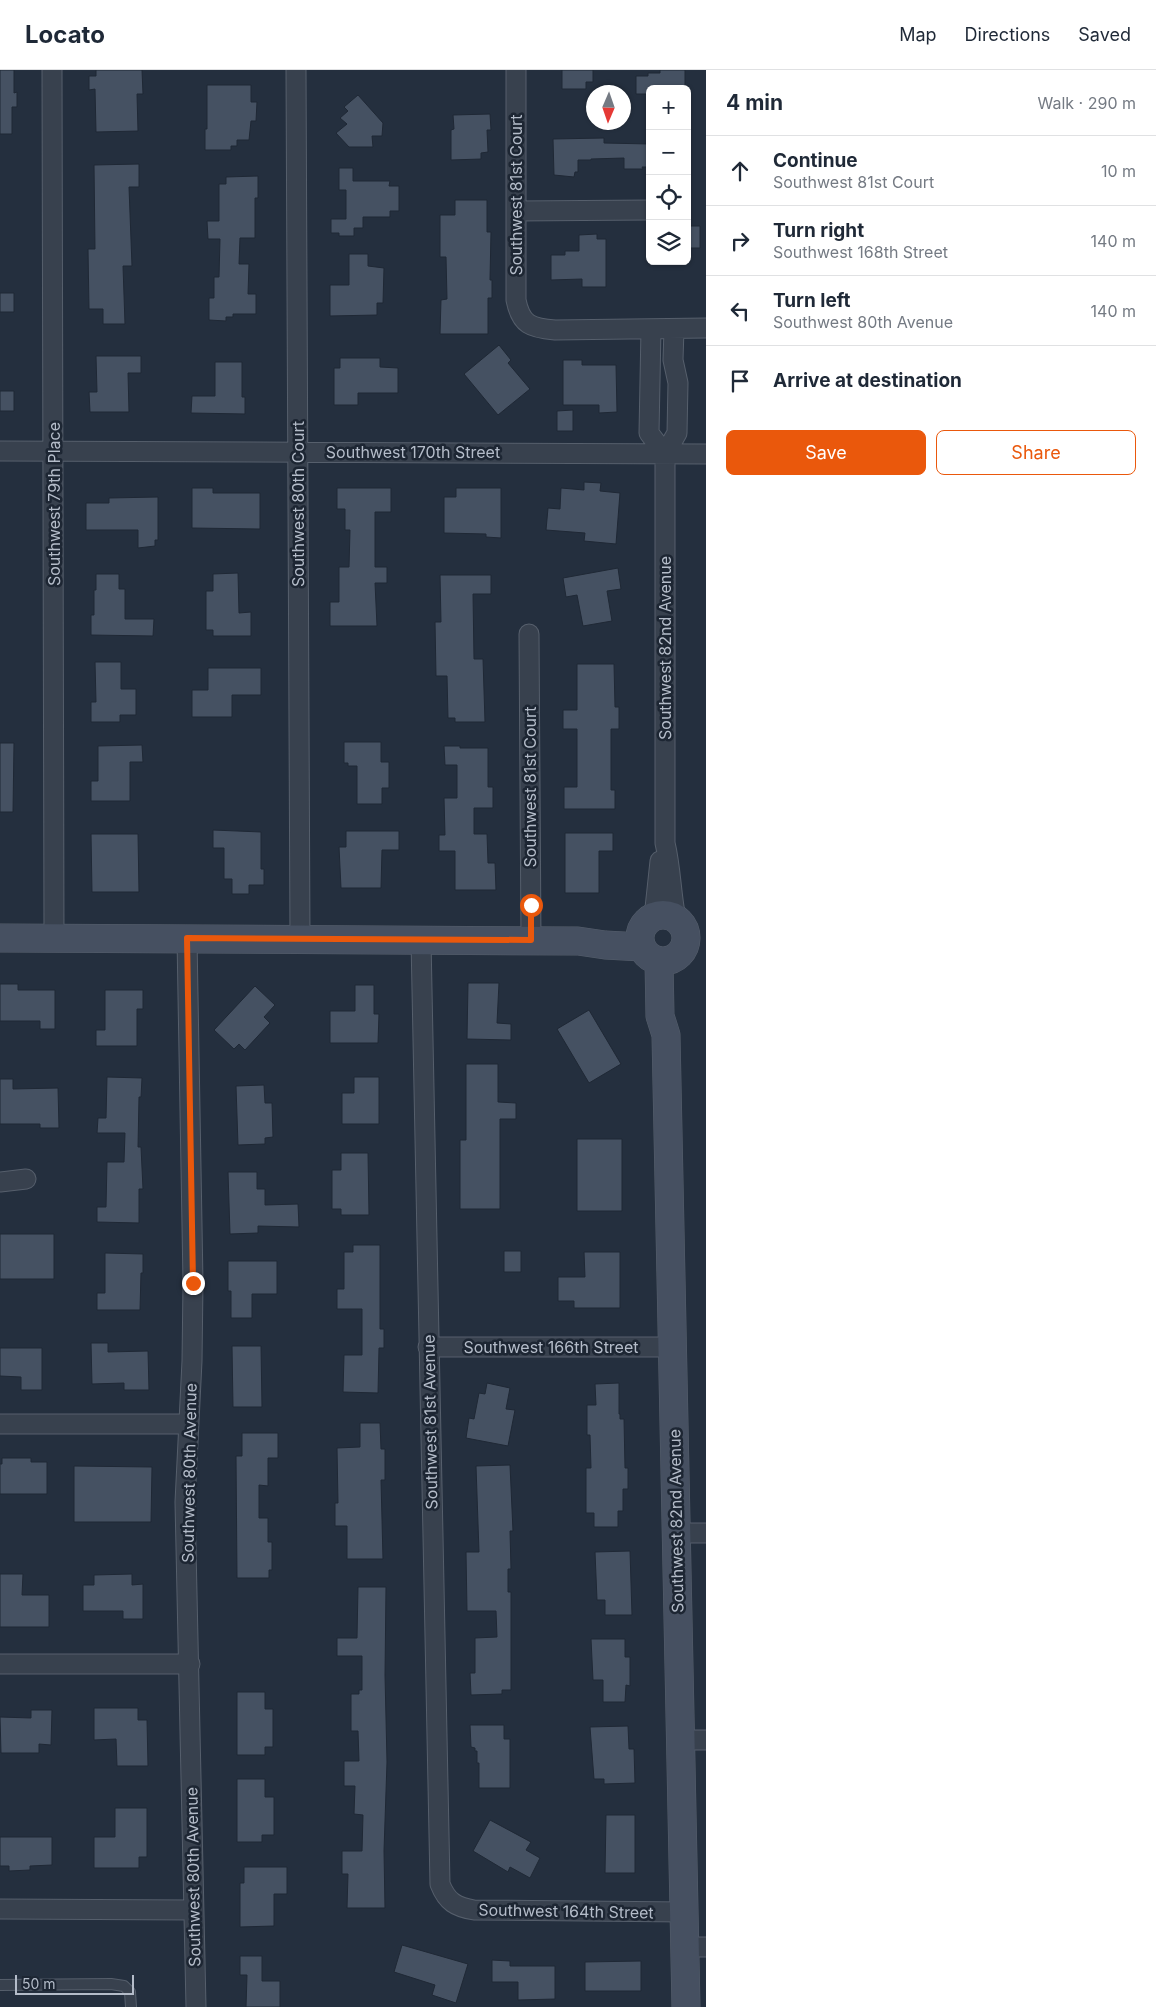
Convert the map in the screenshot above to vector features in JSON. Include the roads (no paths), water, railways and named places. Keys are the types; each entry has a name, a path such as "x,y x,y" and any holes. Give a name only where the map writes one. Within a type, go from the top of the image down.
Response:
{"street":[{"name":"Southwest 79th Place","path":"52,70 54,938"},
{"name":"Southwest 80th Court","path":"296,70 300,939"},
{"name":"Southwest 81st Court","path":"516,70 516,300 518,310 529,325 537,328 555,330 651,328"},
{"path":"516,211 646,210"},
{"path":"666,454 649,432 651,328 706,328"},
{"name":"Southwest 82nd Avenue","path":"674,328 673,360 678,383 677,433 666,454 665,843 670,862 672,940 660,1016 666,1035 676,1533 693,1740 684,1912 695,1947 686,2007"},
{"name":"Southwest 170th Street","path":"0,451 706,454"},
{"name":"Southwest 81st Court","path":"529,634 531,940"},
{"name":"Southwest 82nd Avenue","path":"665,843 660,860 655,908 672,940"},
{"path":"0,938 531,940 578,941 605,945 672,940"},
{"name":"Southwest 80th Avenue","path":"187,938 193,1283 186,1502 196,2007"},
{"name":"Southwest 81st Avenue","path":"421,940 440,1884 450,1902"},
{"path":"0,1182 26,1179"},
{"name":"Southwest 166th Street","path":"428,1347 673,1347"},
{"path":"0,1424 189,1424"},
{"path":"676,1533 706,1533"},
{"path":"0,1664 190,1664"},
{"name":"Southwest 164th Street","path":"450,1902 462,1908 474,1910 684,1912"},
{"path":"0,1909 194,1910"}],"lane":[{"path":"0,1985 111,1984 124,1986 130,1992 130,2007"}]}
